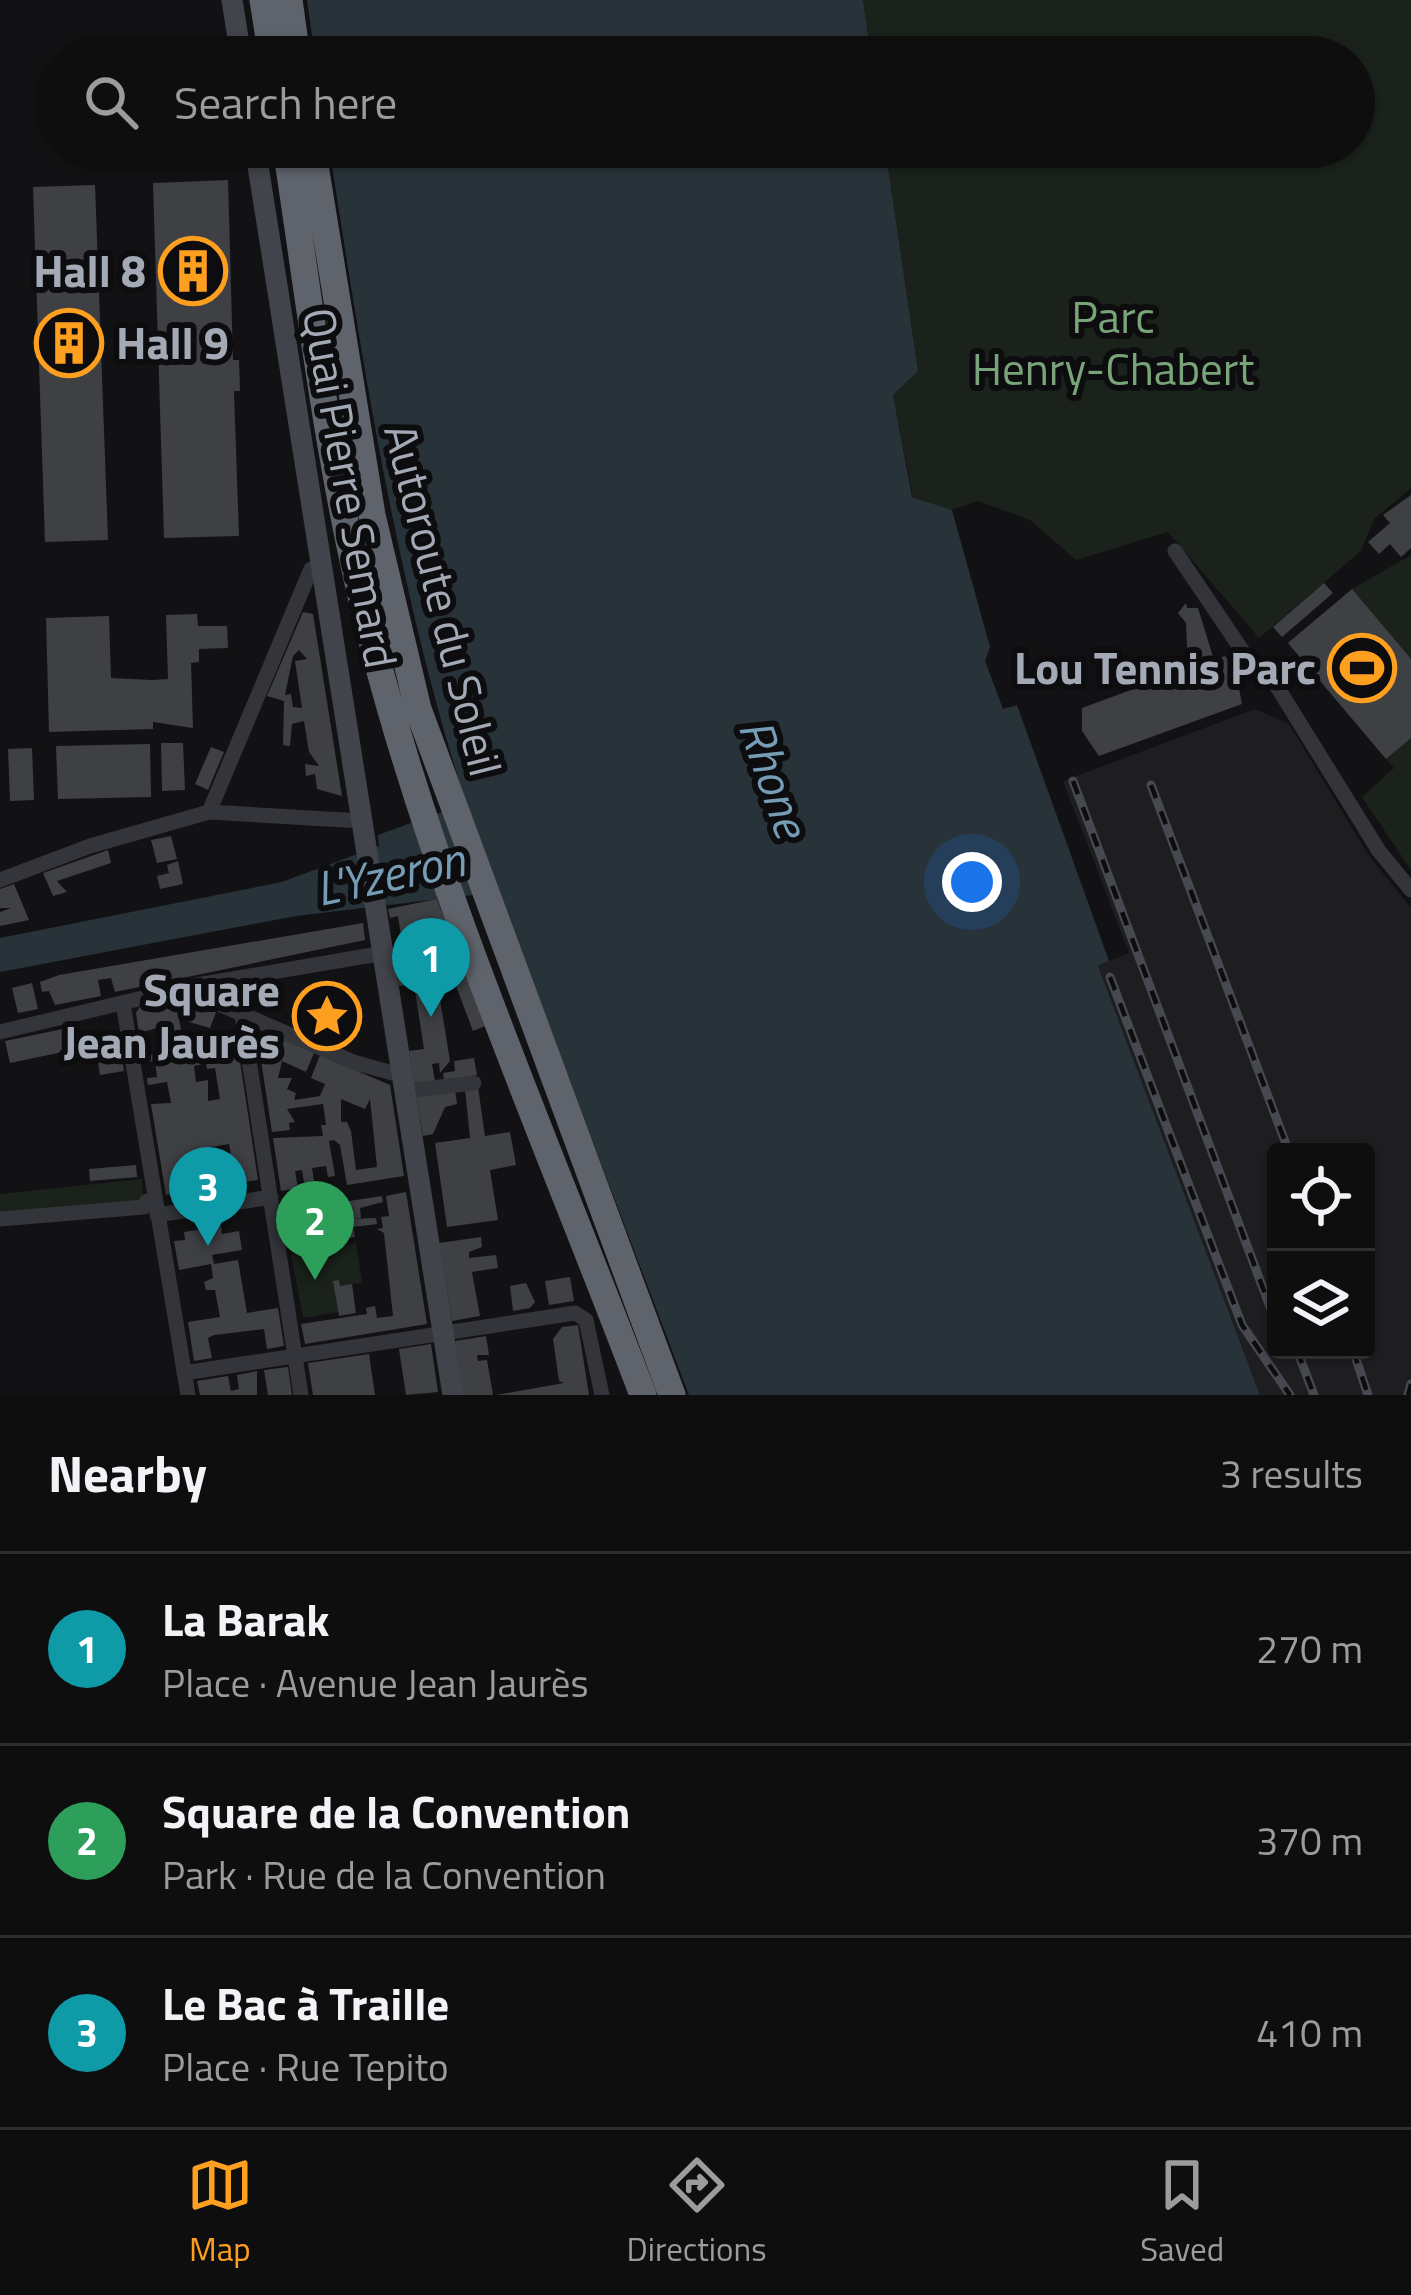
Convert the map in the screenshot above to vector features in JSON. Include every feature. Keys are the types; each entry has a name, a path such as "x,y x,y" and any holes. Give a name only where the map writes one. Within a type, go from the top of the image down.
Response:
{"highway":[{"path":"263,0 269,36"},
{"path":"289,0 295,36"},
{"name":"Autoroute du Soleil","path":"289,168 348,536 371,639 472,905 643,1395"},
{"name":"Autoroute du Soleil","path":"316,168 382,566 435,806"},
{"name":"Autoroute du Soleil","path":"472,905 671,1395"}],"main road":[{"path":"232,0 238,36"},
{"name":"Quai Pierre Semard","path":"258,168 453,1395"}],"street":[{"path":"1174,551 1247,659 1270,677 1379,851 1411,890"},
{"path":"209,812 311,569 321,567"},
{"path":"0,880 90,846 209,812 364,832"},
{"path":"0,1032 176,990 384,953"},
{"path":"248,979 239,995 302,1395"},
{"path":"176,990 243,1012 404,1083 474,1083"},
{"path":"123,1003 152,1208 188,1395"},
{"path":"0,1220 271,1197"},
{"path":"184,1373 575,1313 586,1320 602,1395"}],"shaded area":[{"path":"1255,709 1289,724 1369,856 1411,908 1411,1395 1260,1395 1098,966 1129,953 1063,781"}],"green space":[{"name":"Parc Henry-Chabert","path":"863,0 1411,0 1411,488 1374,519 1361,551 1259,638 1168,532 1076,560 1030,520 978,501 952,510 913,497 893,395 918,371 888,168 1375,168 1375,36 868,36"},
{"name":"Lou Tennis Parc","path":"1411,555 1411,870 1362,797 1394,768 1288,643 1352,589"},
{"path":"142,1179 143,1203 0,1213 0,1194"},
{"path":"356,1243 362,1283 340,1286 334,1281 338,1312 303,1318 291,1254"}],"water":[{"path":"307,0 863,0 868,36 312,36"},
{"path":"332,168 888,168 918,371 893,395 912,497 952,510 990,647 985,661 1003,709 1017,705 1109,961 1098,966 1260,1395 689,1395 498,892 296,916 0,972 0,938 282,882 379,846 378,835 466,803 420,641 370,396"}],"building":[{"name":"Hall 8","path":"228,180 233,360 239,360 240,391 234,391 239,536 164,538 153,183"},
{"name":"Hall 9","path":"95,185 108,540 45,542 33,187"},
{"path":"1411,495 1411,548 1401,557 1390,544 1379,554 1368,542 1390,523 1383,515"},
{"path":"1324,583 1333,593 1282,637 1273,627"},
{"name":"Lou Tennis Parc","path":"1352,589 1411,659 1411,738 1386,759 1288,643"},
{"path":"1186,603 1187,608 1198,608 1214,660 1225,656 1235,669 1242,704 1099,756 1082,731 1082,708 1188,669 1186,623 1178,613"},
{"path":"303,612 313,614 342,796 317,789 315,774 306,776 305,764 319,766 309,752 304,721 292,724 290,746 283,745 284,701 267,696","holes":["299,650 307,659 295,661 302,708 293,707 291,694 285,695 293,656"]},
{"path":"197,614 198,626 227,626 228,648 199,649 199,662 191,663 193,728 153,722 153,729 49,732 46,618 109,616 111,678 152,680 168,679 166,615"},
{"path":"161,743 183,743 185,790 162,791"},
{"path":"150,744 151,797 58,799 56,746"},
{"path":"211,747 224,752 208,790 195,784"},
{"path":"32,748 34,800 10,801 8,749"},
{"path":"171,836 177,859 157,863 151,840"},
{"path":"108,850 111,863 57,881 67,892 53,896 43,873"},
{"path":"178,861 183,884 160,889 157,876 169,873 167,865"},
{"path":"14,884 29,920 0,926 0,912 11,908 0,908 0,889"},
{"path":"437,899 457,951 433,955 450,1061 440,1073 439,1063 432,1064 435,1081 414,1084 409,1051 424,1049 414,984 399,986 396,970 412,968 410,958 397,958 396,950 403,949 398,916 390,918 388,909"},
{"path":"363,923 365,940 115,992 111,978 98,980 101,996 55,1005 49,991 42,992 40,982 59,975"},
{"path":"459,957 485,1026 473,1031 447,962"},
{"path":"32,983 38,1009 18,1013 12,988"},
{"path":"170,999 216,1012 210,1028 179,1019 182,1035 201,1038 202,1047 211,1046 211,1052 202,1053 203,1064 194,1066 196,1082 208,1080 208,1101 220,1099 215,1068 207,1069 206,1064 218,1062 216,1045 206,1046 206,1040 237,1042 258,1180 236,1183 229,1144 206,1148 208,1156 182,1158 184,1192 166,1195 151,1104 171,1103 167,1082 148,1085 147,1078 157,1077 155,1061 144,1062 143,1056 168,1052 172,1024 139,1033 136,1013 140,1006"},
{"path":"77,1026 82,1048 10,1063 5,1041"},
{"path":"262,1030 314,1053 306,1072 282,1061 278,1078 292,1078 287,1089 296,1093 294,1100 320,1096 325,1084 311,1078 320,1055 390,1085 404,1176 347,1185 340,1145 334,1140 329,1141 335,1176 328,1177 326,1166 312,1168 314,1181 304,1182 302,1170 295,1171 298,1188 281,1191 273,1138 323,1136 323,1104 287,1109 295,1122 289,1123 290,1130 272,1132 258,1041","holes":["341,1099 365,1109 370,1099 377,1167 356,1170 351,1131 347,1122 341,1122"]},
{"path":"118,1032 124,1071 100,1075 94,1036"},
{"path":"474,1058 477,1075 444,1080 443,1073 455,1071 454,1061"},
{"path":"478,1087 485,1136 510,1132 516,1165 490,1170 498,1220 447,1227 435,1143 470,1138 465,1089"},
{"path":"455,1090 457,1104 445,1107 433,1134 423,1136 416,1096"},
{"path":"136,1165 137,1177 90,1181 89,1169"},
{"path":"194,1165 208,1181 223,1179 224,1185 191,1191 188,1172"},
{"path":"406,1192 427,1324 305,1344 301,1324 367,1314 366,1308 375,1306 377,1318 393,1316 384,1233 377,1229 383,1228 381,1217 389,1216 386,1196"},
{"path":"382,1196 383,1202 360,1208 361,1218 352,1219 376,1218 377,1224 353,1227 355,1237 290,1247 285,1220 350,1209 349,1201"},
{"path":"221,1226 222,1234 239,1231 242,1250 212,1255 214,1264 238,1260 247,1313 278,1308 284,1346 267,1349 264,1329 214,1335 208,1338 212,1358 194,1361 188,1322 220,1317 215,1290 206,1290 204,1282 213,1278 211,1264 179,1270 174,1241 185,1240 184,1232"},
{"path":"481,1237 482,1247 469,1252 469,1258 496,1255 498,1268 472,1272 480,1316 452,1321 439,1243"},
{"path":"570,1277 574,1301 549,1305 545,1281"},
{"path":"339,1280 340,1286 352,1284 356,1313 339,1316 333,1281"},
{"path":"526,1283 535,1302 530,1308 513,1311 510,1286"},
{"path":"578,1325 589,1395 496,1395 564,1383 559,1381 553,1339 562,1327"},
{"path":"486,1336 489,1355 477,1355 478,1361 487,1360 493,1395 463,1395 455,1341"},
{"path":"431,1344 438,1392 406,1395 399,1349"},
{"path":"369,1354 375,1395 313,1395 308,1363"},
{"path":"288,1367 292,1395 268,1395 264,1370"},
{"path":"257,1371 257,1395 200,1395 197,1381 228,1376 231,1391 239,1389 237,1375"}],"railway":[{"path":"1073,781 1267,1299"},
{"path":"1151,785 1286,1143"},
{"path":"1110,977 1242,1325 1290,1395"},
{"path":"1300,1359 1314,1395"},
{"path":"1356,1359 1368,1395"},
{"path":"1408,1395 1411,1384"}],"place":[{"name":"Hall 8","path":"193,271"},
{"name":"Hall 9","path":"69,343"},
{"name":"Lou Tennis Parc","path":"1362,668"},
{"name":"Square Jean Jaurès","path":"327,1016"},
{"name":"La Barak","path":"431,1017"},
{"name":"Le Bac à Traille","path":"208,1246"},
{"name":"Square de la Convention","path":"315,1280"}],"water label":[{"name":"Rhone","path":"774,778"},
{"name":"L'Yzeron","path":"390,874"}]}
